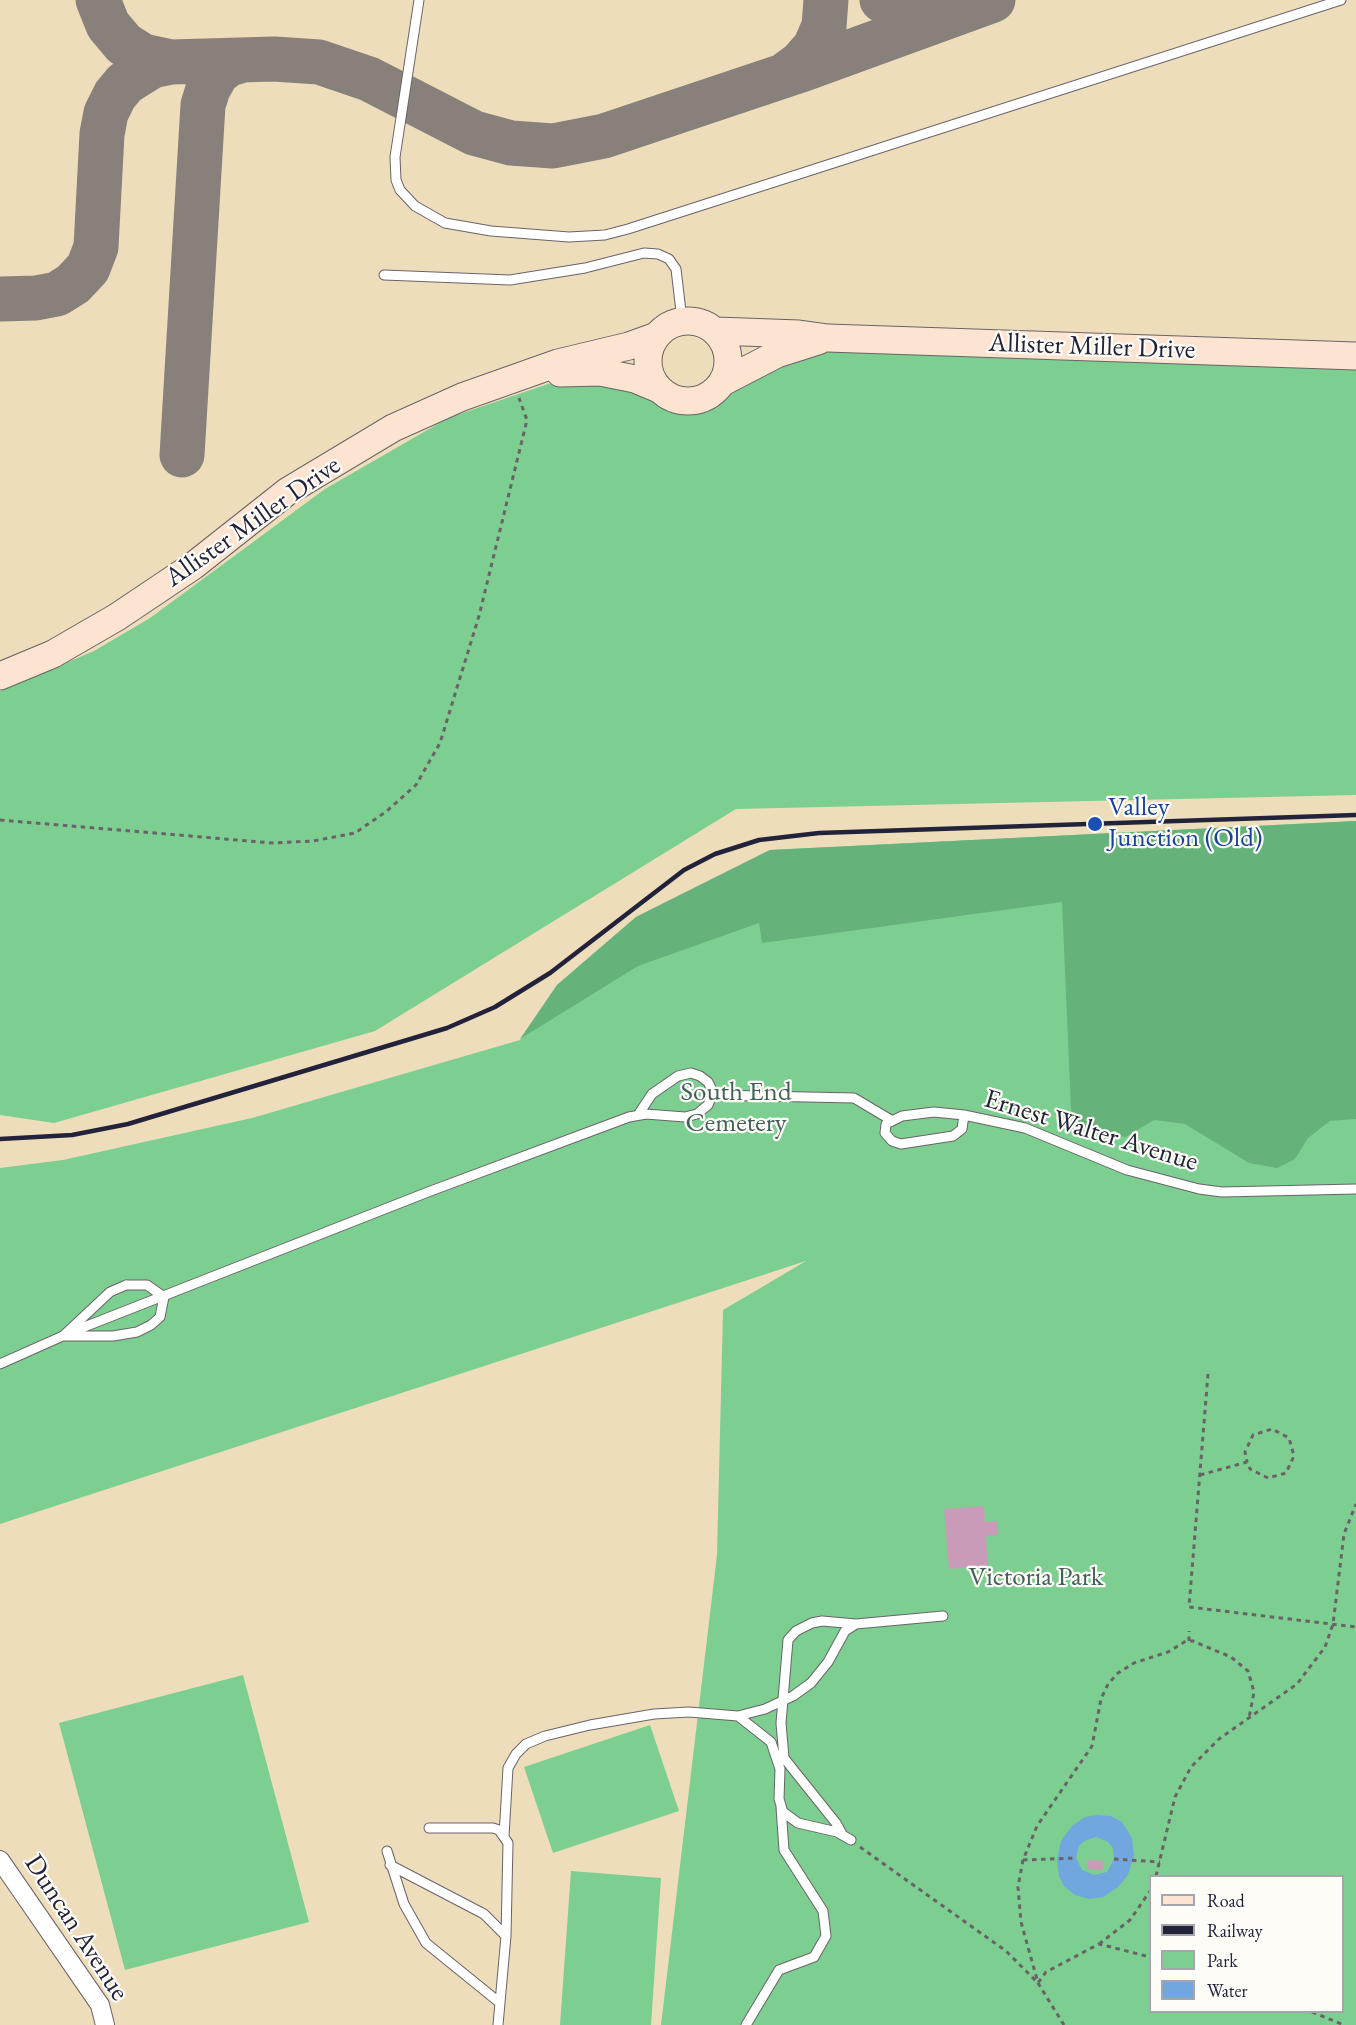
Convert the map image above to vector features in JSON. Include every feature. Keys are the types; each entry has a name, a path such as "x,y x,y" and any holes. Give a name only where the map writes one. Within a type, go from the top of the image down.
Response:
{"street":[{"path":"682,320 700,322 716,331 727,350 729,361 723,382 715,391 693,401 675,399 659,389 651,378 647,364 648,350 654,338 671,323 682,320"},
{"name":"Allister Miller Drive","path":"716,331 799,334 828,338 1356,356"},
{"name":"Allister Miller Drive","path":"0,676 53,654 117,617 193,566 288,491 420,414 558,363 654,338"},
{"name":"Allister Miller Drive","path":"723,382 777,354 828,338"},
{"name":"Allister Miller Drive","path":"511,379 562,373 600,372 635,379 659,389"},
{"name":"Duncan Avenue","path":"0,1860 100,2006 105,2025"}],"lane":[{"path":"419,0 395,157 394,169 400,190 415,206 445,223 491,231 577,237 605,235 668,217 1341,0"},
{"path":"384,275 510,280 574,270 644,253 658,254 669,260 676,269 682,320"},
{"path":"638,1115 663,1084 684,1074 705,1078 713,1095"},
{"path":"0,1364 63,1336 428,1192 638,1115 691,1116 708,1105 713,1095"},
{"path":"713,1095 854,1098 889,1121 887,1137 895,1143 911,1144 959,1133 965,1124 964,1115"},
{"name":"Ernest Walter Avenue","path":"889,1121 915,1113 964,1115 1025,1128 1126,1170 1199,1190 1222,1192 1356,1189"},
{"path":"63,1336 79,1318 120,1287 147,1285 164,1297"},
{"path":"63,1336 113,1336 145,1329 160,1317 164,1297"},
{"path":"846,1837 784,1758 781,1723 788,1640 796,1631 822,1621 856,1624 943,1616"},
{"path":"504,1836 508,1768 516,1754 526,1744 555,1733 654,1714 690,1712 738,1716 765,1709 784,1700 816,1678 844,1632 856,1624"},
{"path":"738,1716 771,1742 780,1768 783,1850 824,1911 826,1936 824,1944 814,1957 806,1962 779,1970 746,2025"},
{"path":"781,1807 790,1819 798,1823 846,1837"},
{"path":"429,1828 493,1828 504,1836 508,1843 506,1936 498,2025"},
{"path":"387,1851 404,1904 426,1943 500,2003"},
{"path":"390,1865 484,1914 506,1936"}],"path":[{"path":"0,820 273,843 313,841 355,833 387,811 416,785 440,743 479,616 527,420 511,379"},
{"path":"1208,1374 1189,1607 1356,1627"},
{"path":"1272,1429 1289,1438 1294,1456 1286,1473 1268,1478 1250,1469 1247,1462 1245,1452 1253,1435 1272,1429"},
{"path":"1200,1474 1247,1462"},
{"path":"1156,1875 1170,1813 1186,1774 1219,1739 1280,1698 1304,1677 1325,1647 1334,1624 1342,1543 1347,1522 1356,1504"},
{"path":"1189,1631 1189,1641"},
{"path":"1038,1983 1019,1911 1018,1887 1023,1860 1037,1826 1050,1804 1092,1746 1101,1699 1108,1684 1124,1668 1189,1641 1204,1644 1225,1654 1248,1671 1254,1692 1249,1719"},
{"path":"846,1837 884,1867 1006,1952 1038,1983 1064,2025"},
{"path":"1023,1860 1052,1857 1076,1858"},
{"path":"1114,1859 1160,1862"},
{"path":"1038,1983 1046,1972 1099,1944 1130,1920 1149,1892"},
{"path":"1099,1944 1149,1957"},
{"path":"1314,2013 1344,2025"}],"green space":[{"path":"837,350 1356,369 1356,795 736,809 375,1031 54,1123 0,1115 0,691 94,651 150,618 325,489 448,418 548,384 580,381 647,393 672,406 694,409 714,405 726,392 796,357"},
{"name":"Victoria Park","path":"1356,821 1356,2025 661,2025 717,1555 723,1310 806,1261 0,1524 0,1168 63,1160 252,1118 520,1040 557,985 636,917 770,850"},
{"path":"1356,821 1356,1119 1330,1121 1308,1138 1295,1159 1277,1168 1249,1163 1185,1124 1154,1120 1126,1137 1072,1132 1062,902 762,943 759,923 638,966 520,1039 557,985 636,917 770,850"},
{"path":"243,1675 309,1922 125,1970 59,1723"},
{"path":"650,1725 679,1811 553,1853 524,1767"},
{"path":"571,1871 661,1878 651,2025 560,2025"}],"water":[{"path":"1111,1816 1122,1822 1132,1838 1134,1855 1128,1875 1118,1887 1103,1897 1089,1899 1075,1895 1064,1886 1059,1876 1057,1860 1061,1841 1072,1826 1085,1817","holes":["1096,1837 1108,1842 1113,1848 1114,1859 1107,1872 1094,1875 1082,1870 1076,1858 1079,1846 1084,1841"]}],"building":[{"path":"984,1506 985,1522 997,1521 998,1535 986,1536 988,1566 949,1569 944,1509"},
{"path":"1087,1860 1103,1861 1103,1870 1087,1869"}],"taxiway":[{"path":"98,0 108,25 124,44 143,56 171,62"},
{"path":"785,75 801,63 815,47 824,26 826,0"},
{"path":"882,0 913,9 950,10"},
{"path":"0,299 36,298 57,294 73,284 88,268 96,247 102,134 106,113 115,95 125,83 152,66 171,62 274,59 319,62 369,79 474,133 511,143 553,146 604,136 798,71 993,0"},
{"path":"182,455 203,105 208,89 217,73 229,64 244,60"}],"railway":[{"path":"0,1139 72,1135 128,1124 447,1028 495,1007 550,973 684,870 715,854 759,840 819,833 1356,815"}],"place":[{"name":"Valley Junction (Old)","path":"1095,824"}],"park label":[{"name":"South End Cemetery","path":"736,1108"}]}
